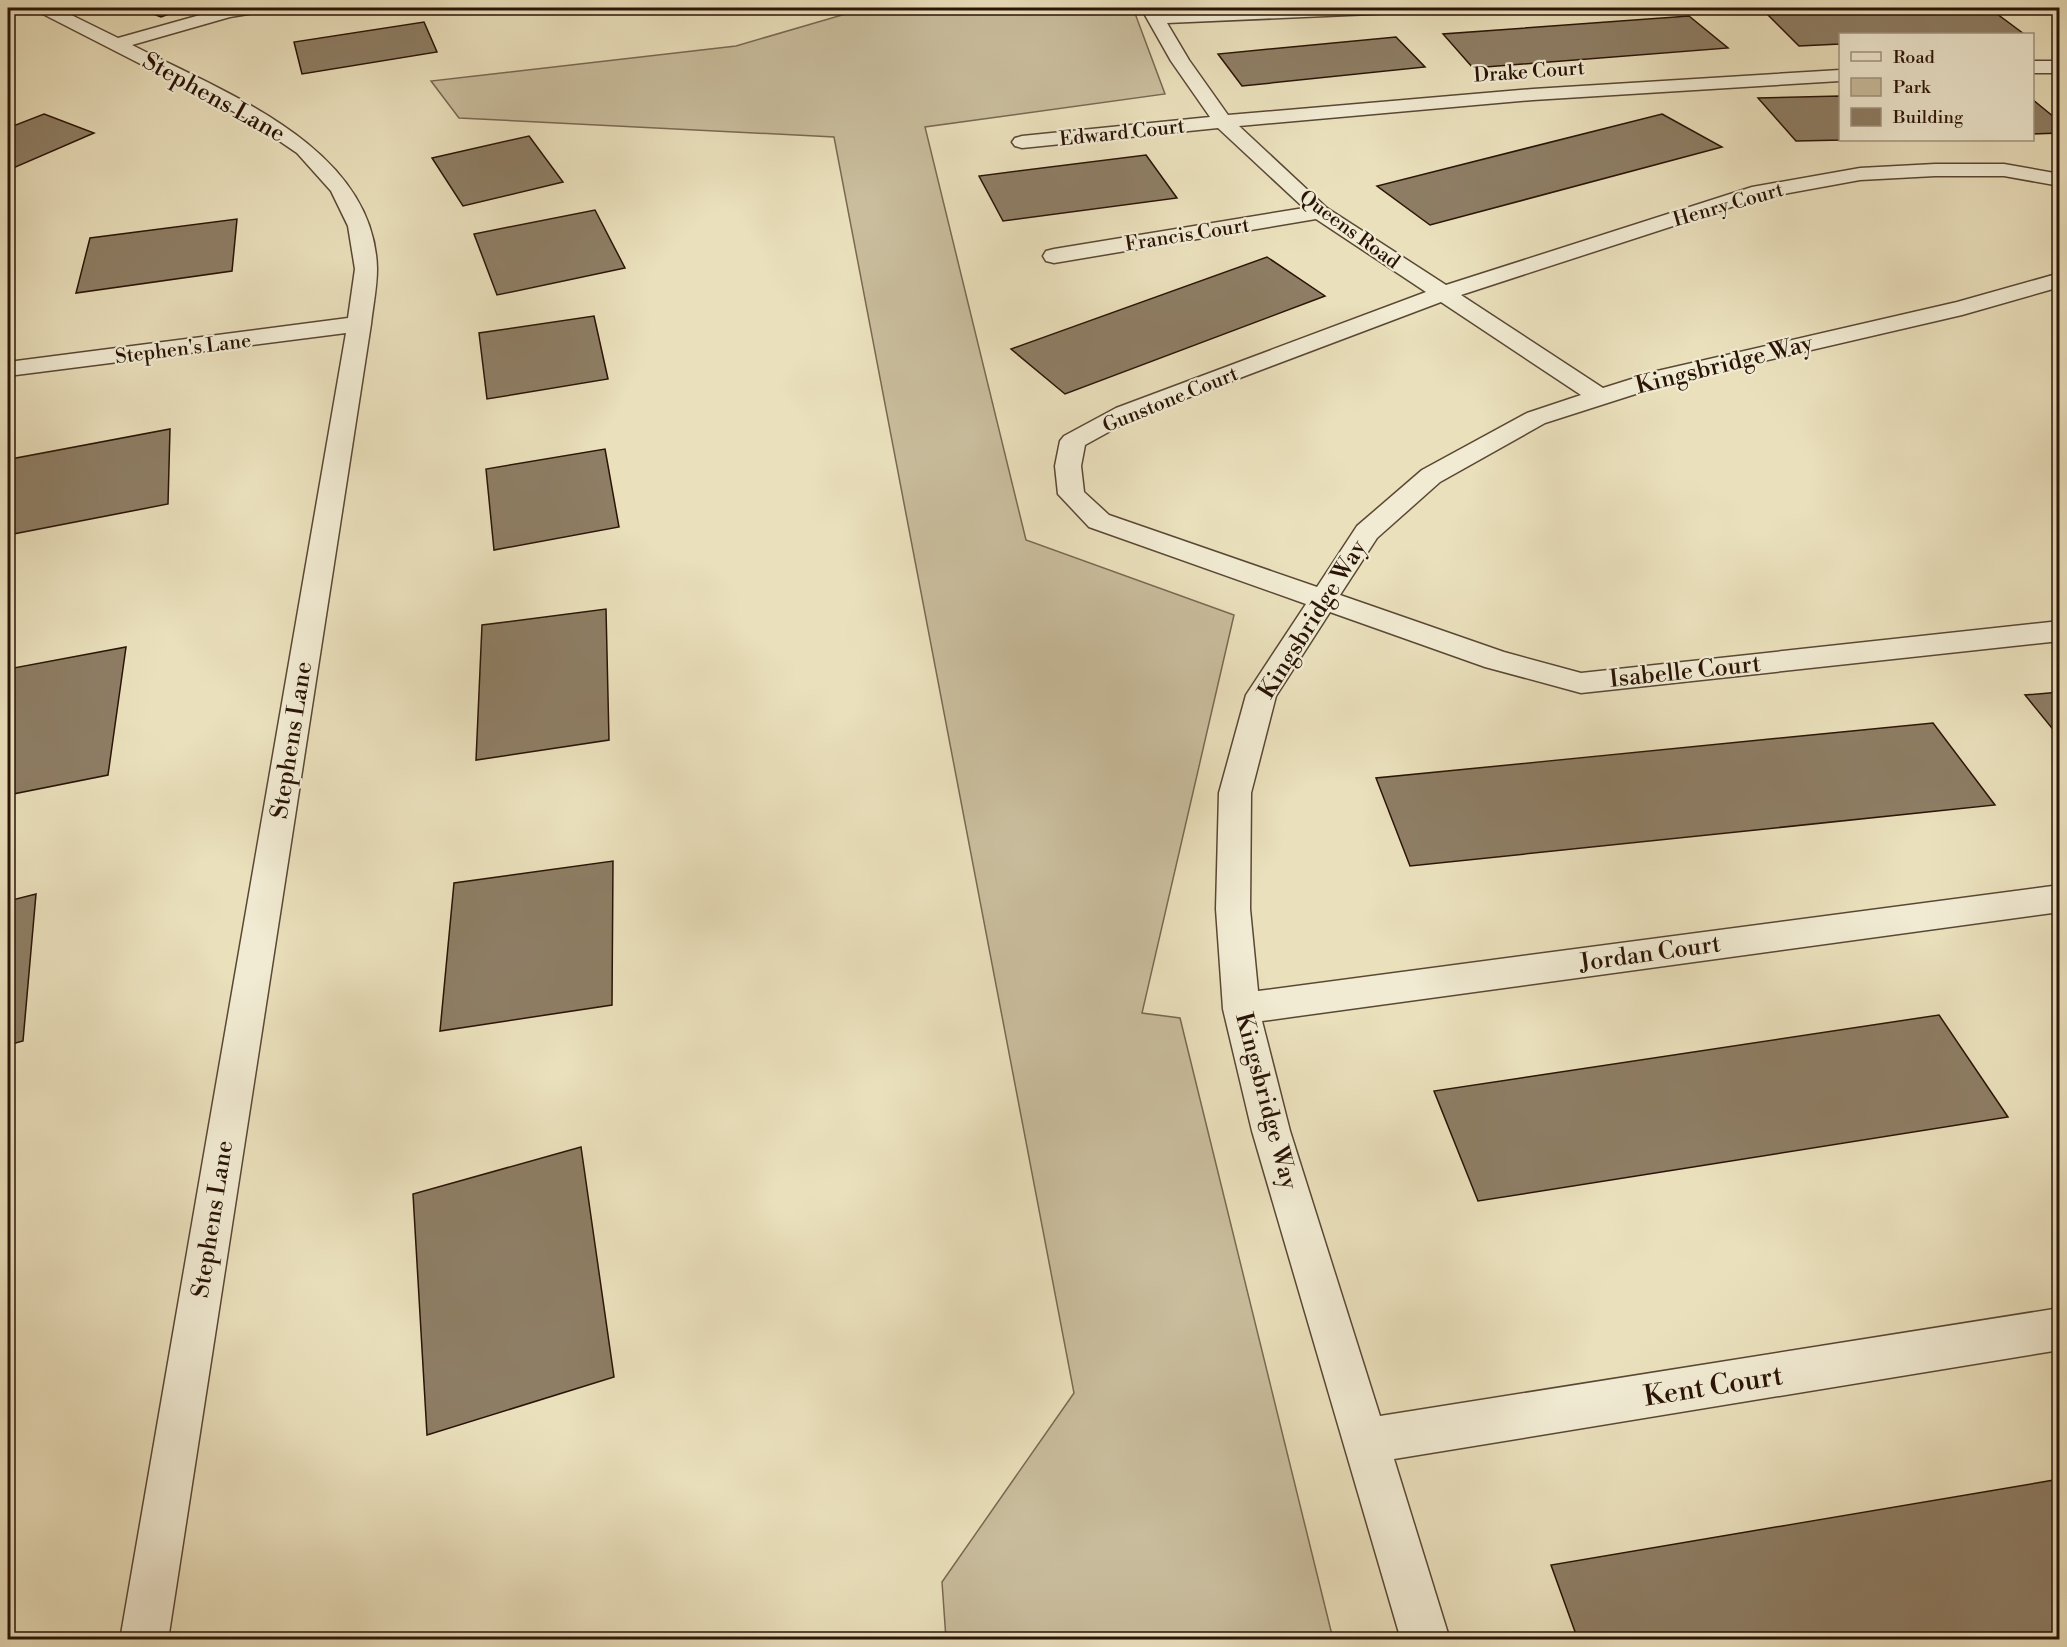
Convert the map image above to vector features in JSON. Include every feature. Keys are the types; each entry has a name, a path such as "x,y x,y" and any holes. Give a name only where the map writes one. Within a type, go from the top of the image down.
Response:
{"street":[{"name":"Stephens Lane","path":"45,8 251,113 304,149 340,189 359,226 366,269 359,324 144,1640"},
{"path":"118,44 228,12 255,8"},
{"path":"1153,13 1394,8"},
{"name":"Queens Road","path":"1153,13 1180,61 1222,121 1320,212 1601,398"},
{"path":"2034,68 2060,67"},
{"name":"Drake Court","path":"1222,121 1490,96 1839,75"},
{"name":"Edward Court","path":"1022,142 1222,121"},
{"name":"Henry Court","path":"1442,294 1752,193 1860,174 1935,170 2004,170 2060,180"},
{"name":"Francis Court","path":"1054,256 1320,212"},
{"name":"Kingsbridge Way","path":"1426,1640 1271,1131 1241,1009 1233,909 1235,793 1261,694 1367,532 1431,476 1536,418 1666,376 1962,308 2060,280"},
{"name":"Gunstone Court","path":"1323,601 1099,521 1071,494 1068,466 1073,441 1125,413 1442,294"},
{"name":"Stephen's Lane","path":"8,369 359,324"},
{"name":"Isabelle Court","path":"1323,601 1496,660 1581,683 2060,631"},
{"name":"Jordan Court","path":"1241,1009 2060,898"},
{"name":"Kent Court","path":"1367,1441 2060,1329"}],"green space":[{"path":"866,8 1133,8 1165,94 925,127 1026,540 1234,615 1142,1013 1180,1018 1333,1639 946,1639 942,1582 1074,1393 834,137 459,118 431,81 736,46"}],"building":[{"path":"137,8 186,8 161,17"},
{"path":"1989,8 2023,33 1839,33 1839,44 1799,46 1767,14"},
{"path":"1689,16 1728,48 1473,68 1443,34"},
{"path":"424,22 437,52 302,74 294,42"},
{"path":"1396,37 1425,67 1242,86 1218,54"},
{"path":"1839,96 1839,140 1796,141 1758,98"},
{"path":"2034,101 2060,122 2060,133 2034,134"},
{"path":"44,114 94,133 11,169 8,167 8,128"},
{"path":"1662,114 1722,147 1430,225 1377,186"},
{"path":"529,136 563,182 463,206 432,158"},
{"path":"1146,155 1177,198 1003,221 979,176"},
{"path":"595,210 625,268 497,295 474,234"},
{"path":"237,219 232,271 76,293 90,238"},
{"path":"1267,257 1325,296 1065,394 1011,349"},
{"path":"594,316 608,379 487,399 479,333"},
{"path":"170,429 168,504 8,535 8,480 11,459"},
{"path":"605,449 619,527 494,550 486,469"},
{"path":"606,609 609,740 476,760 482,625"},
{"path":"126,647 108,775 8,795 8,669"},
{"path":"2060,692 2060,738 2025,695"},
{"path":"1933,723 1995,805 1410,866 1376,778"},
{"path":"613,861 612,1005 440,1031 454,883"},
{"path":"36,894 23,1041 8,1045 8,901"},
{"path":"1939,1015 2008,1117 1478,1201 1434,1091"},
{"path":"581,1147 614,1377 427,1435 413,1194"},
{"path":"2060,1479 2060,1640 1578,1640 1551,1565"}]}
